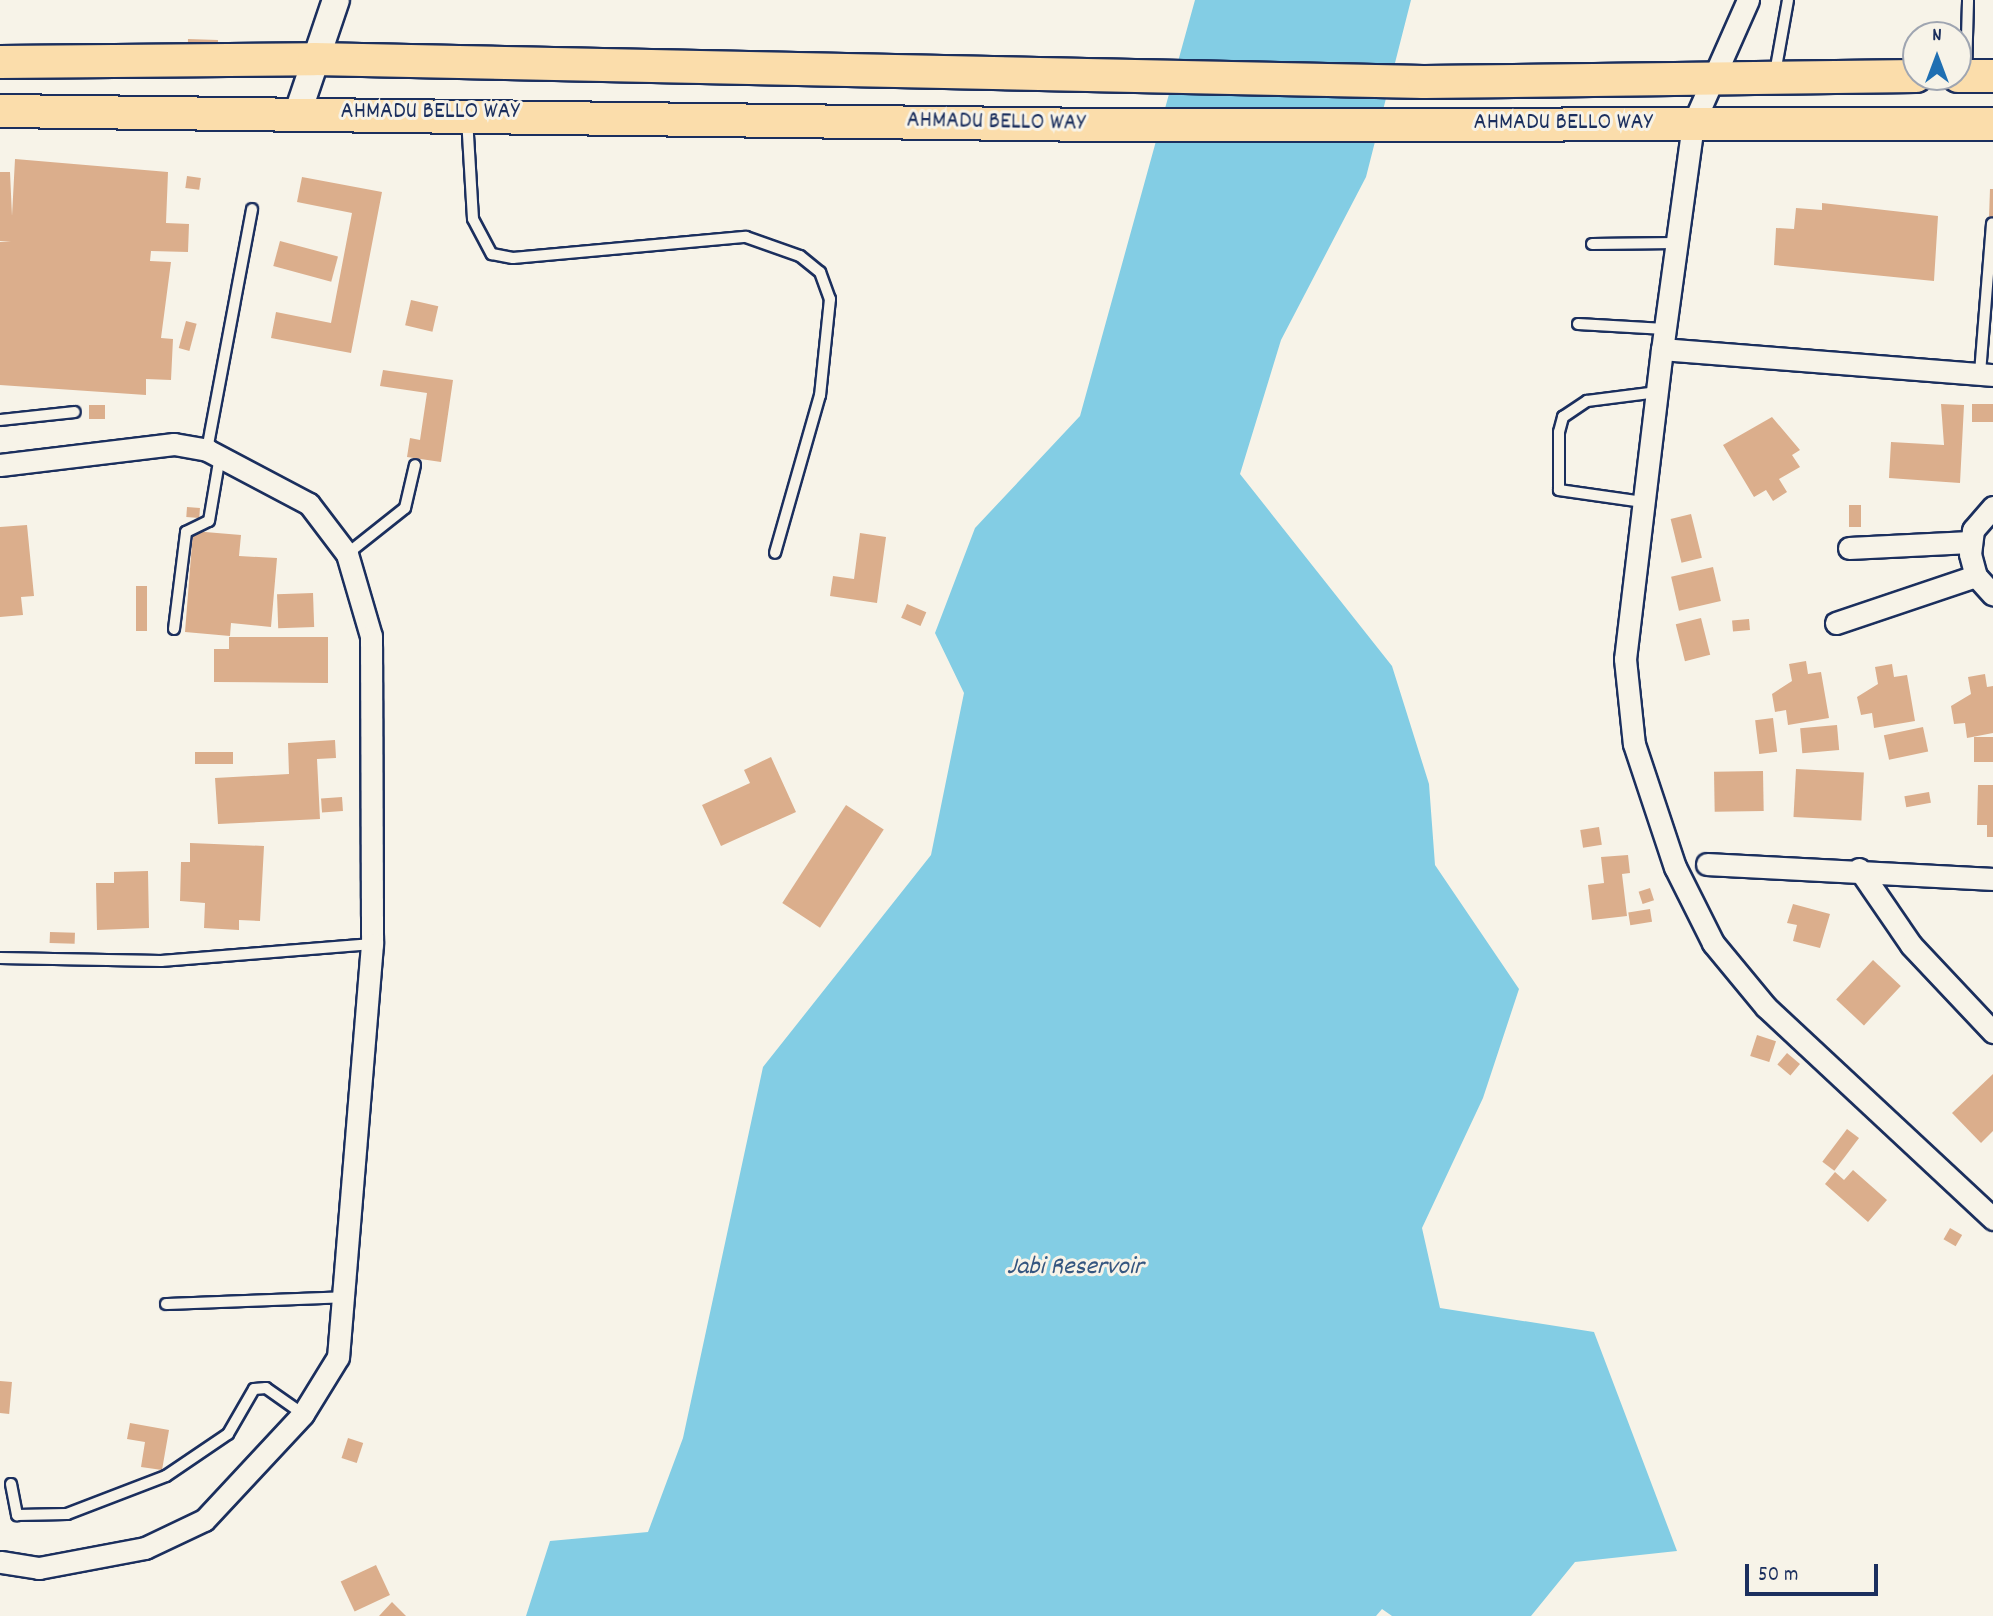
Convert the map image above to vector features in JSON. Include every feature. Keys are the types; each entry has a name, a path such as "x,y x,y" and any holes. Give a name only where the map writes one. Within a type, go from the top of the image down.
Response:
{"main road":[{"name":"AHMADU BELLO WAY","path":"0,62 314,59 1097,79 1424,82 1712,74 1902,76"},
{"name":"AHMADU BELLO WAY","path":"0,111 466,112 1097,125 1993,124"}],"street":[{"path":"298,112 336,0"},
{"path":"1748,0 1712,74 1693,124 1625,659 1634,744 1675,867 1713,943 1766,1007 1993,1219"},
{"path":"1664,339 1986,374"},
{"path":"0,465 174,444 214,453 309,504 347,554 372,636 372,944 346,1297 338,1357 303,1415 204,1520 145,1548 39,1568 0,1562"},
{"path":"1993,507 1970,542 1976,576 1993,595"},
{"path":"1849,548 1970,542"},
{"path":"1836,623 1976,576"},
{"path":"1707,864 1859,869 1993,879"},
{"path":"1859,869 1910,945 1993,1032"}],"lane":[{"path":"1774,75 1788,0"},
{"path":"1967,0 1968,21"},
{"path":"466,112 473,219 492,254 513,258 746,237 800,256 820,272 830,299 820,395 775,553"},
{"path":"174,629 186,532 209,521 214,453 251,209"},
{"path":"1986,374 1992,223"},
{"path":"1592,244 1676,243"},
{"path":"1578,324 1664,339"},
{"path":"1643,502 1559,490 1559,432 1563,417 1587,401 1657,392"},
{"path":"0,420 75,412"},
{"path":"347,554 405,508 415,465"},
{"path":"0,958 160,961 372,944"},
{"path":"166,1304 346,1297"},
{"path":"11,1483 17,1514 67,1514 166,1476 228,1434 254,1389 267,1388 303,1415"}],"water":[{"name":"Jabi Reservoir","path":"1195,0 1411,0 1366,177 1281,340 1240,474 1392,666 1429,784 1435,865 1519,989 1483,1098 1422,1228 1440,1308 1594,1332 1677,1551 1575,1562 1531,1616 1392,1616 1382,1609 1376,1616 526,1616 550,1541 648,1532 683,1438 763,1067 931,855 964,693 935,633 975,528 1080,416"}],"building":[{"path":"188,39 218,40 218,46 188,45"},
{"path":"15,159 168,172 166,223 189,224 188,252 151,251 150,261 171,262 161,338 173,339 171,380 146,379 146,395 0,385 0,242 11,241 0,241 0,172 10,172 12,216"},
{"path":"187,176 201,178 199,190 185,188"},
{"path":"302,177 382,192 351,353 271,338 276,312 331,323 352,213 297,202"},
{"path":"1990,189 1993,189 1993,218 1989,218"},
{"path":"1822,203 1938,216 1934,281 1774,265 1776,228 1794,229 1796,208 1822,210"},
{"path":"280,241 338,257 331,282 273,266"},
{"path":"411,300 438,306 432,332 405,325"},
{"path":"186,321 197,324 189,351 179,348"},
{"path":"383,370 453,380 441,462 407,457 410,438 420,440 427,393 380,386"},
{"path":"1941,404 1964,405 1960,483 1889,478 1891,442 1944,445"},
{"path":"1972,404 1993,404 1993,422 1972,422"},
{"path":"89,405 105,405 105,419 89,419"},
{"path":"1772,417 1800,450 1792,455 1800,467 1779,479 1787,492 1773,501 1766,490 1754,497 1723,445"},
{"path":"1849,505 1861,505 1861,527 1849,527"},
{"path":"187,507 200,508 199,518 186,517"},
{"path":"1691,514 1702,558 1682,563 1671,519"},
{"path":"27,525 34,596 21,597 23,615 0,617 0,527"},
{"path":"193,531 241,535 239,556 277,558 271,627 231,623 230,636 185,632"},
{"path":"860,533 886,537 877,603 830,596 833,576 854,579"},
{"path":"1713,567 1721,601 1679,611 1671,577"},
{"path":"136,586 147,586 147,631 136,631"},
{"path":"313,593 314,627 278,628 277,594"},
{"path":"907,604 926,612 920,626 901,618"},
{"path":"1701,618 1710,655 1685,661 1676,624"},
{"path":"1749,619 1750,630 1733,631 1732,620"},
{"path":"229,637 328,637 328,683 214,682 214,649 229,649"},
{"path":"1806,661 1808,674 1821,672 1829,718 1788,725 1786,710 1775,712 1772,694 1792,681 1789,664"},
{"path":"1892,664 1894,677 1907,675 1915,721 1874,728 1872,713 1861,715 1857,697 1878,684 1875,667"},
{"path":"1985,674 1987,687 1993,686 1993,733 1967,738 1965,723 1954,724 1951,706 1971,694 1968,677"},
{"path":"1773,718 1777,752 1759,754 1755,720"},
{"path":"1837,725 1839,750 1802,753 1800,728"},
{"path":"1923,727 1928,751 1889,760 1884,735"},
{"path":"1974,737 1993,737 1993,762 1974,762"},
{"path":"335,740 336,758 317,759 320,819 218,824 215,778 289,774 288,743"},
{"path":"195,752 233,752 233,764 195,764"},
{"path":"771,757 796,812 721,846 702,805 750,783 744,770"},
{"path":"1796,769 1864,773 1861,820 1793,817"},
{"path":"1763,771 1764,811 1715,812 1714,772"},
{"path":"1978,785 1993,785 1993,837 1987,837 1987,825 1977,825"},
{"path":"1929,792 1931,803 1906,807 1904,796"},
{"path":"342,797 343,811 322,812 321,798"},
{"path":"846,805 884,830 820,928 782,903"},
{"path":"1599,827 1602,845 1583,848 1580,830"},
{"path":"190,843 264,846 260,921 239,920 239,930 204,928 205,903 180,901 181,862 190,862"},
{"path":"1628,855 1630,873 1622,874 1627,916 1592,920 1588,885 1604,883 1601,857"},
{"path":"148,871 149,928 97,930 96,883 114,883 114,872"},
{"path":"1650,888 1654,900 1643,904 1639,892"},
{"path":"1793,904 1830,914 1820,948 1793,941 1797,925 1787,923"},
{"path":"1650,909 1652,922 1630,925 1628,912"},
{"path":"50,932 75,933 75,944 50,943"},
{"path":"1873,960 1901,986 1864,1025 1836,999"},
{"path":"1757,1035 1776,1041 1769,1062 1750,1056"},
{"path":"1787,1053 1800,1064 1790,1075 1777,1064"},
{"path":"1993,1074 1993,1131 1981,1143 1952,1113"},
{"path":"1847,1129 1859,1138 1834,1171 1822,1162"},
{"path":"1853,1170 1887,1200 1868,1222 1825,1184 1835,1172 1844,1180"},
{"path":"1950,1228 1962,1235 1956,1246 1944,1239"},
{"path":"0,1381 12,1382 9,1414 0,1413"},
{"path":"130,1423 169,1430 162,1470 141,1467 145,1442 127,1439"},
{"path":"348,1438 363,1443 357,1463 342,1458"},
{"path":"376,1565 390,1595 355,1611 341,1581"},
{"path":"392,1602 406,1616 379,1616"}]}
